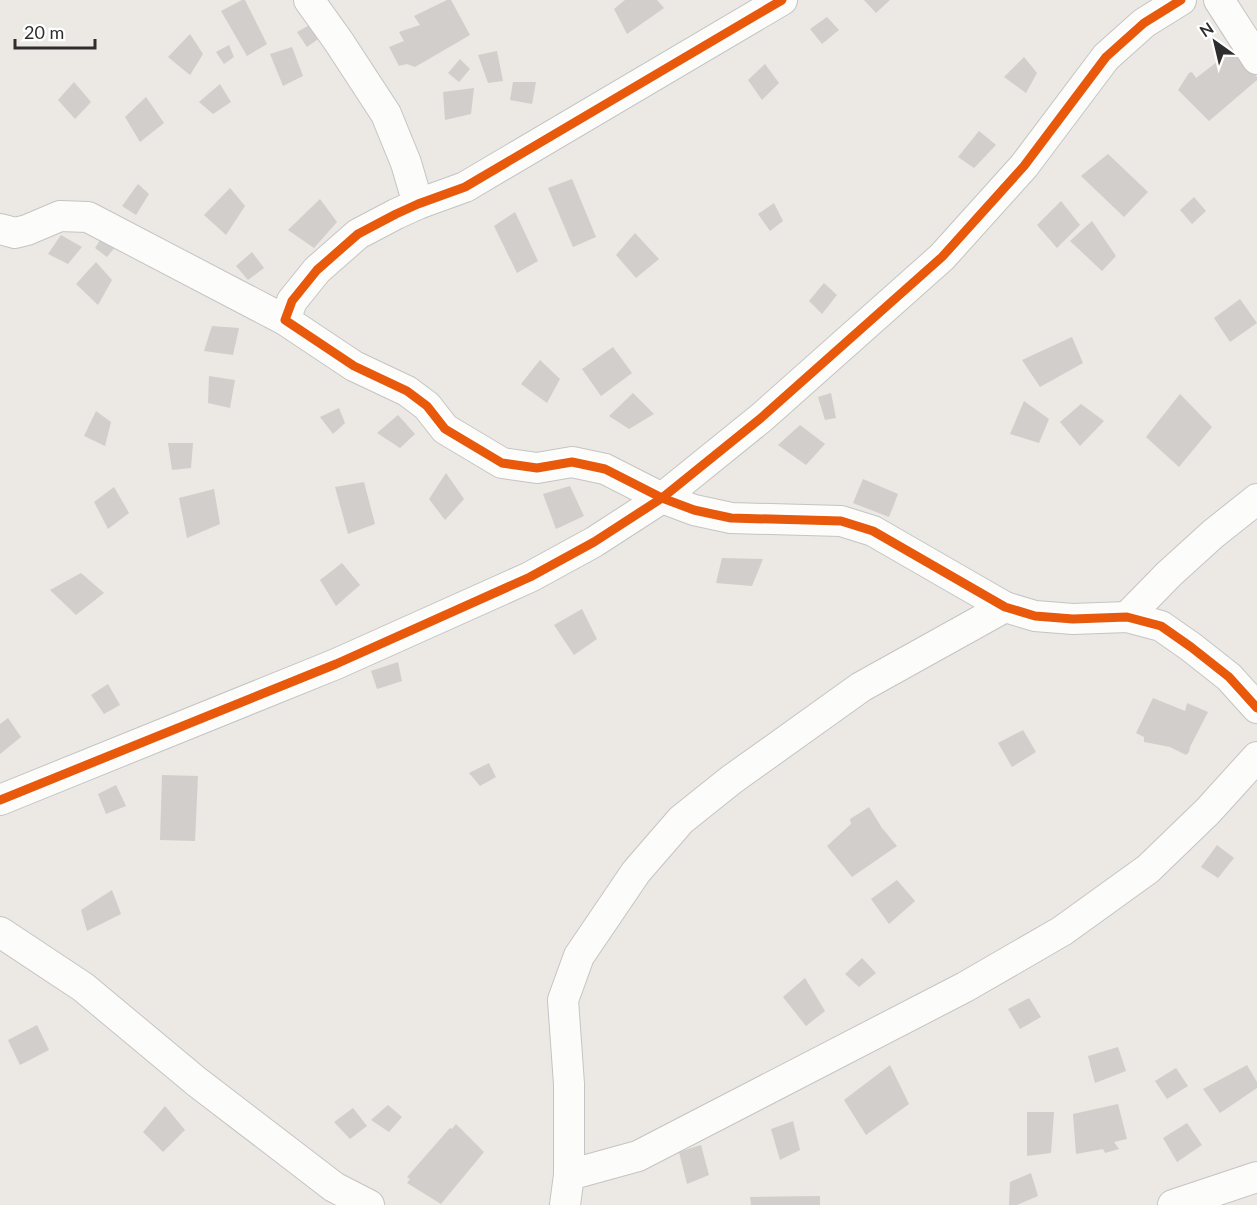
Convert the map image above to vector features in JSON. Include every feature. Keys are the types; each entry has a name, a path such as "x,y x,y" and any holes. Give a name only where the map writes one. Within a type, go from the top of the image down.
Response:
{"street":[{"path":"309,0 386,114 406,163 418,204"},
{"path":"285,320 292,302 317,270 358,234 418,204 465,187 782,0"},
{"path":"0,800 336,664 530,577 594,542 662,498 761,418 942,257 1024,166 1106,57 1144,23 1180,0"},
{"path":"1219,0 1257,59"},
{"path":"0,229 15,233 60,216 88,217 285,320 354,366 407,391 427,406 445,429 502,463 537,468 572,462 605,469 662,498 694,510 731,518 841,521 873,531 1005,607 1035,616 1064,619 1127,617 1161,626 1229,677 1257,708"},
{"path":"1127,617 1213,534 1257,500"},
{"path":"565,1205 569,1175 569,1084 563,1000 579,956 636,872 681,820 731,780 861,687 1005,607"},
{"path":"569,1175 638,1156 965,987 1062,931 1148,869 1208,811 1257,758"},
{"path":"0,932 82,987 197,1082 334,1187 369,1205"},
{"path":"1173,1205 1257,1177"}],"building":[{"path":"245,0 267,44 247,56 221,11"},
{"path":"451,0 470,35 415,67 407,64 399,66 389,47 404,41 399,32 420,25 414,16"},
{"path":"625,0 657,0 664,8 627,34 614,9"},
{"path":"864,0 890,0 876,13"},
{"path":"827,17 839,30 822,44 810,29"},
{"path":"313,23 321,37 307,47 297,32"},
{"path":"190,34 203,54 190,75 168,57"},
{"path":"229,45 234,57 224,64 216,52"},
{"path":"292,47 303,76 283,86 270,54"},
{"path":"1234,49 1257,80 1209,121 1178,90 1189,73 1192,72 1196,78"},
{"path":"497,51 503,81 488,83 478,55"},
{"path":"1024,57 1037,73 1026,93 1004,77"},
{"path":"460,59 470,69 459,82 448,73"},
{"path":"765,64 779,83 762,100 748,80"},
{"path":"74,82 91,102 75,119 58,100"},
{"path":"513,82 536,82 532,104 510,100"},
{"path":"220,84 231,102 213,114 199,102"},
{"path":"474,88 471,114 445,120 443,92"},
{"path":"146,97 164,123 140,142 125,117"},
{"path":"979,131 996,145 974,168 958,157"},
{"path":"1108,154 1148,192 1124,217 1081,176"},
{"path":"572,179 596,237 573,247 548,188"},
{"path":"138,184 149,194 136,215 122,206"},
{"path":"230,188 245,206 226,235 204,215"},
{"path":"1194,197 1206,211 1192,224 1180,210"},
{"path":"320,199 337,222 314,248 288,230"},
{"path":"1061,201 1080,225 1057,248 1037,225"},
{"path":"774,203 783,221 770,231 758,214"},
{"path":"515,212 538,261 517,273 494,226"},
{"path":"1092,221 1116,256 1102,271 1070,241"},
{"path":"635,233 659,259 636,278 616,255"},
{"path":"61,235 82,247 68,264 48,254"},
{"path":"102,237 116,246 107,257 95,248"},
{"path":"252,252 264,268 248,280 236,266"},
{"path":"96,262 112,280 98,305 76,284"},
{"path":"824,283 837,295 822,314 809,301"},
{"path":"1240,299 1257,323 1230,342 1214,318"},
{"path":"212,326 239,328 233,355 204,351"},
{"path":"1072,337 1083,363 1040,387 1022,360"},
{"path":"613,347 632,373 601,396 582,369"},
{"path":"540,360 560,379 547,403 521,384"},
{"path":"209,376 235,380 230,408 208,403"},
{"path":"633,393 654,414 629,429 609,416"},
{"path":"831,393 836,418 825,420 818,397"},
{"path":"1180,394 1212,427 1179,467 1146,437"},
{"path":"1024,401 1049,419 1039,443 1010,434"},
{"path":"1081,404 1104,421 1080,446 1060,422"},
{"path":"339,408 345,423 333,434 320,417"},
{"path":"96,411 111,422 105,446 84,436"},
{"path":"398,415 415,434 400,448 377,433"},
{"path":"800,425 825,444 806,465 778,445"},
{"path":"168,443 193,443 191,468 172,470"},
{"path":"446,473 464,499 445,520 429,499"},
{"path":"863,479 898,494 889,517 853,503"},
{"path":"364,482 375,524 348,534 335,487"},
{"path":"570,486 584,516 556,529 543,494"},
{"path":"114,487 129,513 108,529 94,502"},
{"path":"214,489 220,524 187,538 179,498"},
{"path":"722,558 763,559 752,586 716,583"},
{"path":"342,563 360,585 336,606 320,580"},
{"path":"81,573 104,593 76,615 50,590"},
{"path":"582,609 597,639 574,655 554,625"},
{"path":"398,662 402,681 377,689 371,671"},
{"path":"108,684 120,705 104,714 91,695"},
{"path":"1153,698 1185,711 1187,703 1208,712 1186,755 1170,747 1144,742 1144,737 1136,733"},
{"path":"8,718 21,737 0,754 0,724"},
{"path":"1023,730 1036,752 1012,767 998,743"},
{"path":"489,763 496,777 480,786 469,773"},
{"path":"162,775 198,776 195,841 160,840"},
{"path":"116,785 126,806 106,814 98,794"},
{"path":"869,807 897,846 852,877 827,846 851,824 850,819"},
{"path":"1217,845 1234,858 1218,878 1201,867"},
{"path":"897,880 915,901 889,924 871,899"},
{"path":"112,890 121,914 87,931 81,910"},
{"path":"862,958 876,973 859,987 845,974"},
{"path":"805,978 825,1011 806,1026 783,997"},
{"path":"1029,998 1041,1017 1020,1029 1008,1009"},
{"path":"37,1025 49,1050 20,1065 8,1040"},
{"path":"1118,1047 1126,1071 1095,1083 1088,1056"},
{"path":"890,1065 909,1104 866,1135 844,1100"},
{"path":"1247,1065 1257,1082 1257,1088 1220,1113 1203,1089"},
{"path":"1176,1068 1188,1086 1167,1099 1155,1081"},
{"path":"1118,1104 1127,1139 1114,1142 1119,1149 1105,1153 1103,1149 1076,1154 1073,1114"},
{"path":"388,1105 402,1117 389,1132 371,1120"},
{"path":"165,1106 185,1130 163,1152 143,1132"},
{"path":"353,1108 367,1126 350,1139 334,1122"},
{"path":"1027,1112 1054,1112 1051,1153 1027,1156"},
{"path":"793,1121 800,1150 780,1160 771,1129"},
{"path":"1187,1123 1202,1145 1177,1162 1163,1138"},
{"path":"456,1124 484,1152 441,1204 407,1183 410,1179 407,1177"},
{"path":"701,1145 709,1175 687,1184 679,1152"},
{"path":"1031,1173 1038,1196 1017,1205 1009,1205 1010,1182"},
{"path":"820,1196 820,1205 751,1205 750,1197"}],"cycle path":[{"path":"782,0 465,187 418,204 358,234 317,270 292,301 285,320 354,366 407,391 427,406 445,429 502,463 537,468 572,462 605,469 662,498 694,510 731,518 841,521 873,531 1005,607 1035,616 1073,619 1127,617 1161,626 1229,677 1257,708"},
{"path":"0,800 336,664 530,577 594,542 662,498 761,418 942,257 1024,166 1106,57 1144,23 1181,0"}]}
